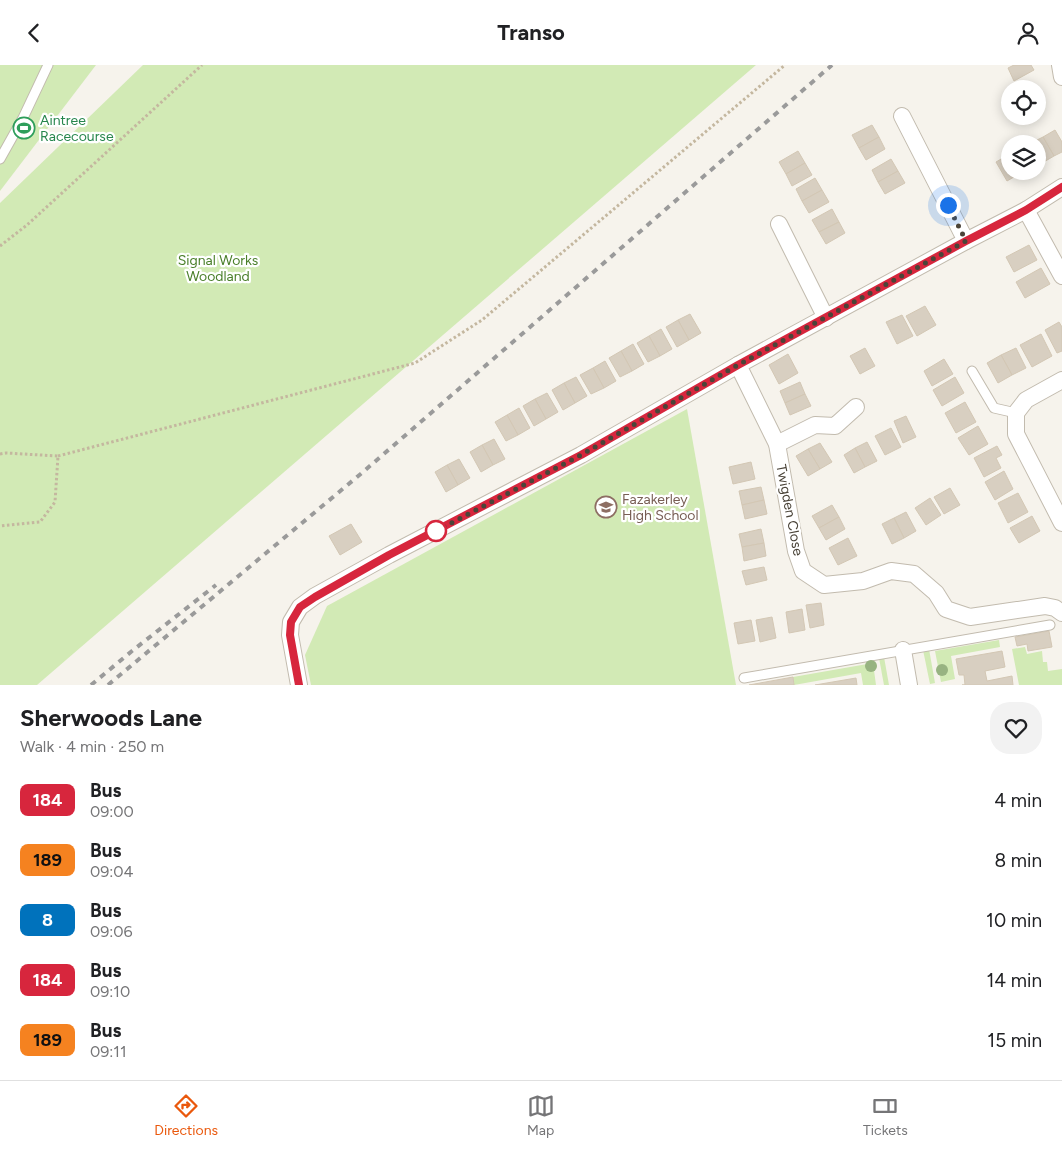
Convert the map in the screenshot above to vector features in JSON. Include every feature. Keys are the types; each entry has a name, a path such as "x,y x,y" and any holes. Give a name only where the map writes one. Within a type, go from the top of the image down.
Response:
{"street":[{"path":"1060,65 1062,77"},
{"path":"902,116 966,241"},
{"path":"299,685 290,635 291,622 300,607 315,597 389,555 581,455 738,365 1026,210 1062,187"},
{"path":"1026,210 1062,276"},
{"path":"779,224 826,318"},
{"name":"Twigden Close","path":"738,365 777,444 796,551 804,571 824,585 863,581 891,571 914,574 936,593 946,609 970,617 1045,606 1058,611"},
{"path":"1062,379 1026,400 1016,413 1016,434 1062,523"},
{"path":"777,444 815,425 835,426 856,407"},
{"path":"903,650 909,685"}],"lane":[{"path":"0,159 23,118 48,65"},
{"path":"972,371 994,408 1016,413"},
{"path":"744,678 1050,625"}],"path":[{"path":"0,246 27,225 202,65"},
{"path":"0,454 58,456 414,363 482,320 785,65"},
{"path":"0,526 40,522 55,502 58,456"}],"green space":[{"name":"Aintree Racecourse","path":"0,65 96,65 0,191"},
{"name":"Signal Works Woodland","path":"143,65 756,65 37,685 0,685 0,203"},
{"name":"Fazakerley High School","path":"687,409 736,685 311,685 305,655 327,606"},
{"path":"999,640 1000,647 951,656 955,679 941,682 935,651"},
{"path":"1025,647 1027,654 1042,651 1043,662 1047,662 1048,671 1062,669 1062,685 1019,685 1012,649"},
{"path":"929,649 935,683 930,684 923,650"},
{"path":"884,657 889,685 884,685 879,658"},
{"path":"873,663 876,685 863,685 861,673 794,685 793,677"}],"building":[{"path":"1014,65 1031,65 1034,70 1014,80 1008,68"},
{"path":"872,125 879,137 859,148 852,135"},
{"path":"1055,130 1062,142 1062,152 1054,156 1046,142 1046,135"},
{"path":"879,137 885,149 866,160 859,148"},
{"path":"1046,142 1054,156 1046,161"},
{"path":"798,151 805,163 786,174 779,162"},
{"path":"891,159 898,171 878,182 872,170"},
{"path":"1001,159 1001,171 996,162"},
{"path":"805,163 812,175 792,186 786,174"},
{"path":"898,171 905,183 885,194 878,182"},
{"path":"815,178 822,190 802,201 796,189"},
{"path":"822,190 829,202 809,213 802,201"},
{"path":"832,209 839,222 819,232 812,220"},
{"path":"839,222 845,233 826,244 819,232"},
{"path":"1029,245 1037,260 1014,272 1006,257"},
{"path":"1041,268 1050,284 1025,298 1016,282"},
{"path":"925,306 936,325 917,336 906,316"},
{"path":"690,314 701,333 689,340 678,320"},
{"path":"902,315 913,336 897,344 886,322"},
{"path":"678,320 689,340 677,347 666,327"},
{"path":"1059,322 1062,327 1062,351 1057,353 1045,330"},
{"path":"661,329 672,349 660,356 649,336"},
{"path":"1041,334 1052,356 1032,367 1020,345"},
{"path":"649,336 660,356 648,362 637,343"},
{"path":"633,344 644,364 632,371 621,351"},
{"path":"865,348 875,366 860,374 850,356"},
{"path":"1016,348 1026,368 1012,375 1001,355"},
{"path":"621,351 632,371 620,377 609,358"},
{"path":"788,354 798,373 779,384 769,365"},
{"path":"1001,355 1012,375 998,383 987,363"},
{"path":"944,359 953,374 932,386 924,371"},
{"path":"605,361 616,381 604,388 593,368"},
{"path":"593,368 604,388 591,394 580,375"},
{"path":"576,377 587,396 575,403 564,383"},
{"path":"955,377 964,393 942,406 933,390"},
{"path":"800,382 805,394 785,403 780,391"},
{"path":"564,383 575,403 563,410 552,390"},
{"path":"547,393 558,412 546,419 535,399"},
{"path":"805,394 811,406 790,415 785,403"},
{"path":"535,399 546,419 534,426 523,406"},
{"path":"965,402 976,422 956,433 945,413"},
{"path":"519,408 530,428 518,435 507,415"},
{"path":"507,415 518,435 506,441 495,422"},
{"path":"906,416 916,437 903,443 894,421"},
{"path":"978,426 988,444 969,455 958,438"},
{"path":"891,428 901,447 885,455 875,436"},
{"path":"494,439 505,459 493,465 482,445"},
{"path":"867,442 877,461 865,467 855,448"},
{"path":"820,443 832,462 820,469 808,449"},
{"path":"482,445 493,465 481,472 470,452"},
{"path":"997,446 1002,455 996,458 1001,468 984,477 974,458"},
{"path":"855,448 865,467 854,473 844,455"},
{"path":"808,449 820,469 808,476 796,456"},
{"path":"459,459 470,478 458,485 447,465"},
{"path":"751,462 755,479 733,484 729,467"},
{"path":"447,465 458,485 446,492 435,472"},
{"path":"1004,471 1013,489 995,500 985,482"},
{"path":"761,487 764,500 742,505 739,491"},
{"path":"950,488 960,505 944,514 934,497"},
{"path":"1018,493 1028,512 1008,523 998,503"},
{"path":"930,498 941,515 926,525 915,508"},
{"path":"764,500 767,514 745,519 742,505"},
{"path":"832,505 839,517 819,528 812,516"},
{"path":"906,512 916,531 904,538 894,518"},
{"path":"1032,516 1040,531 1019,543 1010,528"},
{"path":"839,517 845,529 826,540 819,528"},
{"path":"894,518 904,538 892,544 882,524"},
{"path":"351,524 362,542 340,555 329,536"},
{"path":"761,529 764,543 742,547 739,534"},
{"path":"848,538 857,556 838,565 829,548"},
{"path":"764,543 766,556 744,561 742,547"},
{"path":"764,567 767,580 746,585 742,571"},
{"path":"821,603 824,625 810,628 806,605"},
{"path":"802,609 805,630 789,633 786,612"},
{"path":"772,617 776,638 760,642 756,620"},
{"path":"751,620 755,641 738,644 734,623"},
{"path":"1049,631 1052,647 1028,651 1027,644 1017,646 1015,637"},
{"path":"1002,651 1005,667 985,671 987,681 1012,676 1013,685 965,685 964,675 959,675 956,659"},
{"path":"793,677 794,685 749,685"},
{"path":"856,678 857,685 815,685"}],"railway":[{"path":"108,685 363,472 832,65"},
{"path":"91,685 216,585"}],"bus line":[{"name":"184","path":"299,685 290,635 291,622 300,607 315,597 389,555 581,455 738,365 1026,210 1062,187"}],"place":[{"name":"Aintree Racecourse","path":"24,128"},
{"name":"Fazakerley High School","path":"606,507"}],"route":[{"path":"436,531 581,455 738,365 966,241 948,205"}]}
